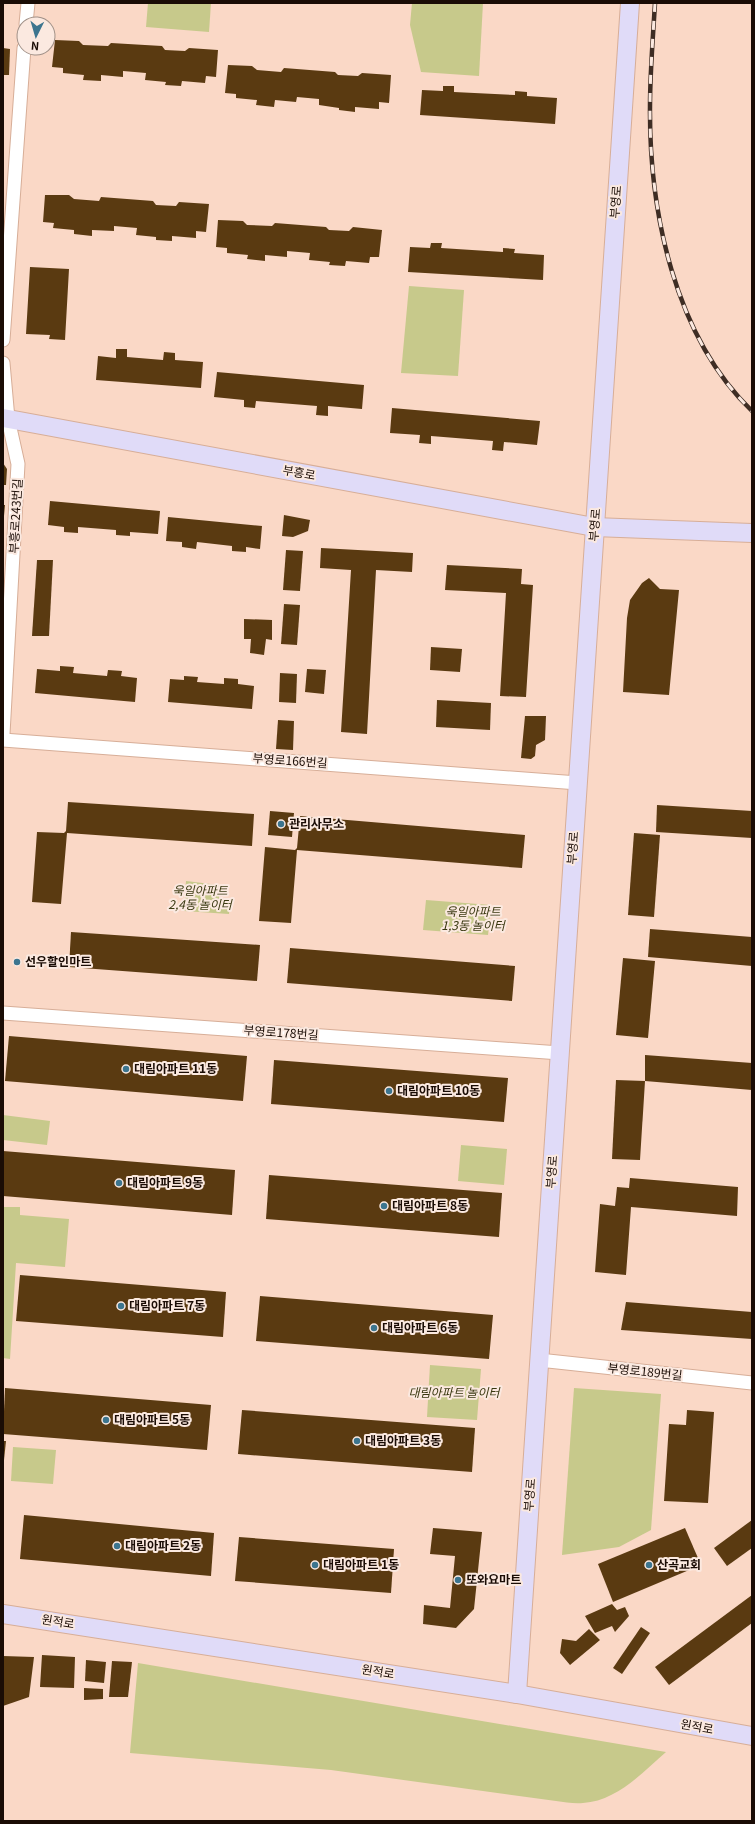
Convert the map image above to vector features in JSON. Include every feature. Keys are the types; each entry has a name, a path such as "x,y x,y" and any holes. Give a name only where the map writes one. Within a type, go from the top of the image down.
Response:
{"street":[{"path":"27,16 28,3"},
{"name":"부영로","path":"517,1694 630,3"},
{"path":"3,340 23,56"},
{"name":"부흥로243번길","path":"3,364 5,419 18,464 3,734"},
{"name":"부흥로","path":"5,419 594,527 752,533"},
{"name":"부영로166번길","path":"3,740 578,783"},
{"name":"부영로178번길","path":"3,1013 560,1053"},
{"name":"부영로189번길","path":"539,1360 752,1383"},
{"name":"원적로","path":"3,1614 517,1694 752,1736"}],"green space":[{"path":"148,3 211,3 209,32 146,27"},
{"path":"412,3 483,3 479,76 421,72 410,25"},
{"path":"409,286 464,290 458,376 401,373"},
{"name":"욱일아파트 2,4동 놀이터","path":"186,881 219,885 219,898 230,899 229,914 184,911"},
{"name":"욱일아파트 1,3동 놀이터","path":"426,900 491,905 488,935 423,930"},
{"path":"3,1115 50,1121 47,1145 3,1140"},
{"path":"461,1145 507,1149 504,1185 458,1181"},
{"path":"3,1207 20,1207 20,1215 69,1219 65,1267 16,1263 10,1359 3,1358"},
{"name":"대림아파트 놀이터","path":"430,1365 481,1369 477,1420 427,1417"},
{"path":"574,1388 661,1394 651,1530 619,1547 562,1555"},
{"path":"13,1447 56,1450 53,1484 11,1481"},
{"path":"138,1663 666,1752 639,1776 618,1791 607,1797 583,1803 556,1801 331,1770 130,1753"}],"building":[{"path":"56,40 79,41 83,45 108,46 111,43 162,46 165,50 185,51 189,48 218,50 216,77 206,76 205,83 182,81 181,86 165,85 166,82 145,80 146,73 123,71 123,77 101,75 101,81 83,80 84,75 63,73 63,68 52,67 53,56 56,56"},
{"path":"3,48 10,49 9,75 3,75"},
{"path":"228,65 252,66 257,70 281,72 284,68 335,72 338,75 358,76 362,73 391,75 389,103 379,102 379,109 355,107 355,112 319,105 319,99 297,97 296,102 275,100 274,107 256,105 257,100 236,98 236,94 225,93"},
{"path":"443,86 454,86 454,92 515,95 515,91 527,92 527,96 557,98 555,124 420,115 422,90 443,91"},
{"path":"45,195 69,195 74,199 99,201 101,197 153,201 156,205 176,206 179,202 209,204 206,232 196,231 196,238 172,236 172,241 156,240 156,237 136,235 137,228 114,226 114,231 92,230 92,236 74,234 74,230 53,228 54,223 43,222"},
{"path":"218,220 243,221 247,225 272,226 275,223 326,227 329,230 349,231 353,227 382,230 379,257 370,257 369,263 346,261 345,266 329,265 330,262 309,260 310,253 287,251 287,257 265,255 265,261 247,259 248,255 227,253 227,248 216,247"},
{"path":"431,243 442,243 441,248 503,252 503,248 515,249 514,253 544,255 543,280 408,272 410,247 430,248"},
{"path":"30,267 69,269 65,340 49,339 50,335 26,334"},
{"path":"116,349 127,349 127,357 163,360 164,352 175,353 175,360 203,362 201,388 96,380 98,356 116,358"},
{"path":"217,372 364,385 362,409 328,406 328,416 316,415 317,406 256,401 255,408 244,407 244,400 214,397"},
{"path":"392,408 540,421 537,445 504,442 503,451 492,450 493,441 431,436 431,444 419,443 420,435 390,433"},
{"path":"3,463 7,469 6,485 3,485"},
{"path":"50,501 160,511 158,534 130,532 130,536 116,535 116,530 78,527 78,533 64,532 64,527 48,525"},
{"path":"3,505 5,505 4,516 3,516"},
{"path":"284,515 310,520 308,531 293,537 282,536"},
{"path":"168,517 262,526 260,549 246,547 246,552 232,551 232,546 197,542 196,549 182,547 182,542 166,541"},
{"path":"321,548 413,553 412,572 376,570 367,734 341,732 351,570 320,568"},
{"path":"286,550 303,551 300,591 283,590"},
{"path":"37,560 53,560 49,636 32,636"},
{"path":"447,565 522,569 521,584 533,585 526,697 500,696 506,593 445,590"},
{"path":"649,578 660,589 679,590 669,695 623,692 627,618 630,600 642,583"},
{"path":"284,604 300,605 297,645 281,644"},
{"path":"244,619 272,620 272,640 266,639 264,655 250,653 251,639 244,639"},
{"path":"431,647 462,649 460,672 430,670"},
{"path":"60,666 74,667 73,673 107,676 108,670 122,671 121,676 137,678 135,702 35,693 37,669 60,671"},
{"path":"307,669 326,670 324,694 305,692"},
{"path":"280,673 297,674 296,703 279,702"},
{"path":"184,676 198,677 197,682 224,684 224,678 238,679 238,684 254,686 252,709 168,702 170,679 184,680"},
{"path":"437,700 491,703 490,730 436,727"},
{"path":"525,716 546,716 545,740 536,745 535,756 531,759 521,758"},
{"path":"278,720 294,721 293,750 276,749"},
{"path":"68,802 254,814 252,846 67,833 61,904 32,902 37,832 64,833 66,831"},
{"path":"657,805 752,811 752,838 656,832"},
{"name":"관리사무소","path":"270,811 294,813 292,837 268,835"},
{"path":"300,816 525,835 522,868 297,850 291,923 259,921 265,847 295,850 297,848"},
{"path":"634,833 660,835 654,917 628,915"},
{"path":"650,929 752,937 752,966 648,957"},
{"path":"71,932 260,945 257,981 69,967"},
{"path":"290,948 515,966 512,1001 287,983"},
{"path":"623,958 655,961 648,1038 616,1035"},
{"name":"대림아파트 11동","path":"9,1036 247,1056 243,1101 5,1081"},
{"path":"645,1055 752,1063 752,1090 645,1081"},
{"name":"대림아파트 10동","path":"274,1060 508,1078 504,1122 271,1104"},
{"path":"616,1080 645,1081 640,1160 612,1159"},
{"name":"대림아파트 9동","path":"3,1151 235,1170 232,1215 3,1196"},
{"name":"대림아파트 8동","path":"269,1175 502,1193 499,1237 266,1219"},
{"path":"630,1178 738,1187 737,1216 631,1207 626,1275 595,1272 600,1204 615,1206 617,1187 629,1188"},
{"name":"대림아파트 7동","path":"20,1275 226,1292 223,1337 16,1321"},
{"name":"대림아파트 6동","path":"260,1296 493,1315 489,1359 256,1341"},
{"path":"626,1302 752,1312 752,1339 621,1330"},
{"name":"대림아파트 5동","path":"5,1388 211,1405 207,1450 3,1434"},
{"name":"대림아파트 3동","path":"242,1410 475,1428 472,1472 238,1454"},
{"path":"687,1410 714,1412 708,1503 664,1501 669,1424 686,1425"},
{"path":"3,1441 6,1441 4,1460 3,1460"},
{"name":"대림아파트 2동","path":"24,1515 214,1533 211,1576 20,1559"},
{"path":"752,1520 752,1548 727,1566 714,1548"},
{"path":"433,1528 482,1532 474,1609 456,1628 423,1624 424,1605 450,1608 455,1556 430,1554"},
{"name":"산곡교회","path":"685,1528 701,1565 613,1602 598,1564"},
{"name":"대림아파트 1동","path":"239,1537 394,1549 391,1593 235,1581"},
{"path":"752,1595 752,1623 669,1685 655,1667"},
{"path":"612,1604 617,1610 625,1607 629,1616 615,1632 612,1626 595,1633 585,1616"},
{"path":"641,1627 650,1633 622,1674 613,1668"},
{"path":"589,1629 600,1640 570,1665 560,1653 562,1639 576,1641"},
{"path":"42,1655 75,1657 74,1688 40,1687"},
{"path":"3,1656 34,1657 29,1697 3,1706"},
{"path":"86,1660 106,1662 104,1683 85,1681"},
{"path":"112,1661 132,1662 128,1697 109,1697"},
{"path":"84,1688 103,1689 103,1699 84,1700"}],"railway":[{"path":"655,3 650,80 651,146 661,228 671,269 685,309 703,346 725,381 752,411"}],"place":[{"name":"관리사무소","path":"281,824"},
{"name":"선우할인마트","path":"17,962"},
{"name":"대림아파트 11동","path":"126,1069"},
{"name":"대림아파트 10동","path":"389,1091"},
{"name":"대림아파트 9동","path":"119,1183"},
{"name":"대림아파트 8동","path":"384,1206"},
{"name":"대림아파트 7동","path":"121,1306"},
{"name":"대림아파트 6동","path":"374,1328"},
{"name":"대림아파트 5동","path":"106,1420"},
{"name":"대림아파트 3동","path":"357,1441"},
{"name":"대림아파트 2동","path":"117,1546"},
{"name":"대림아파트 1동","path":"315,1565"},
{"name":"산곡교회","path":"649,1565"},
{"name":"또와요마트","path":"458,1580"}]}
